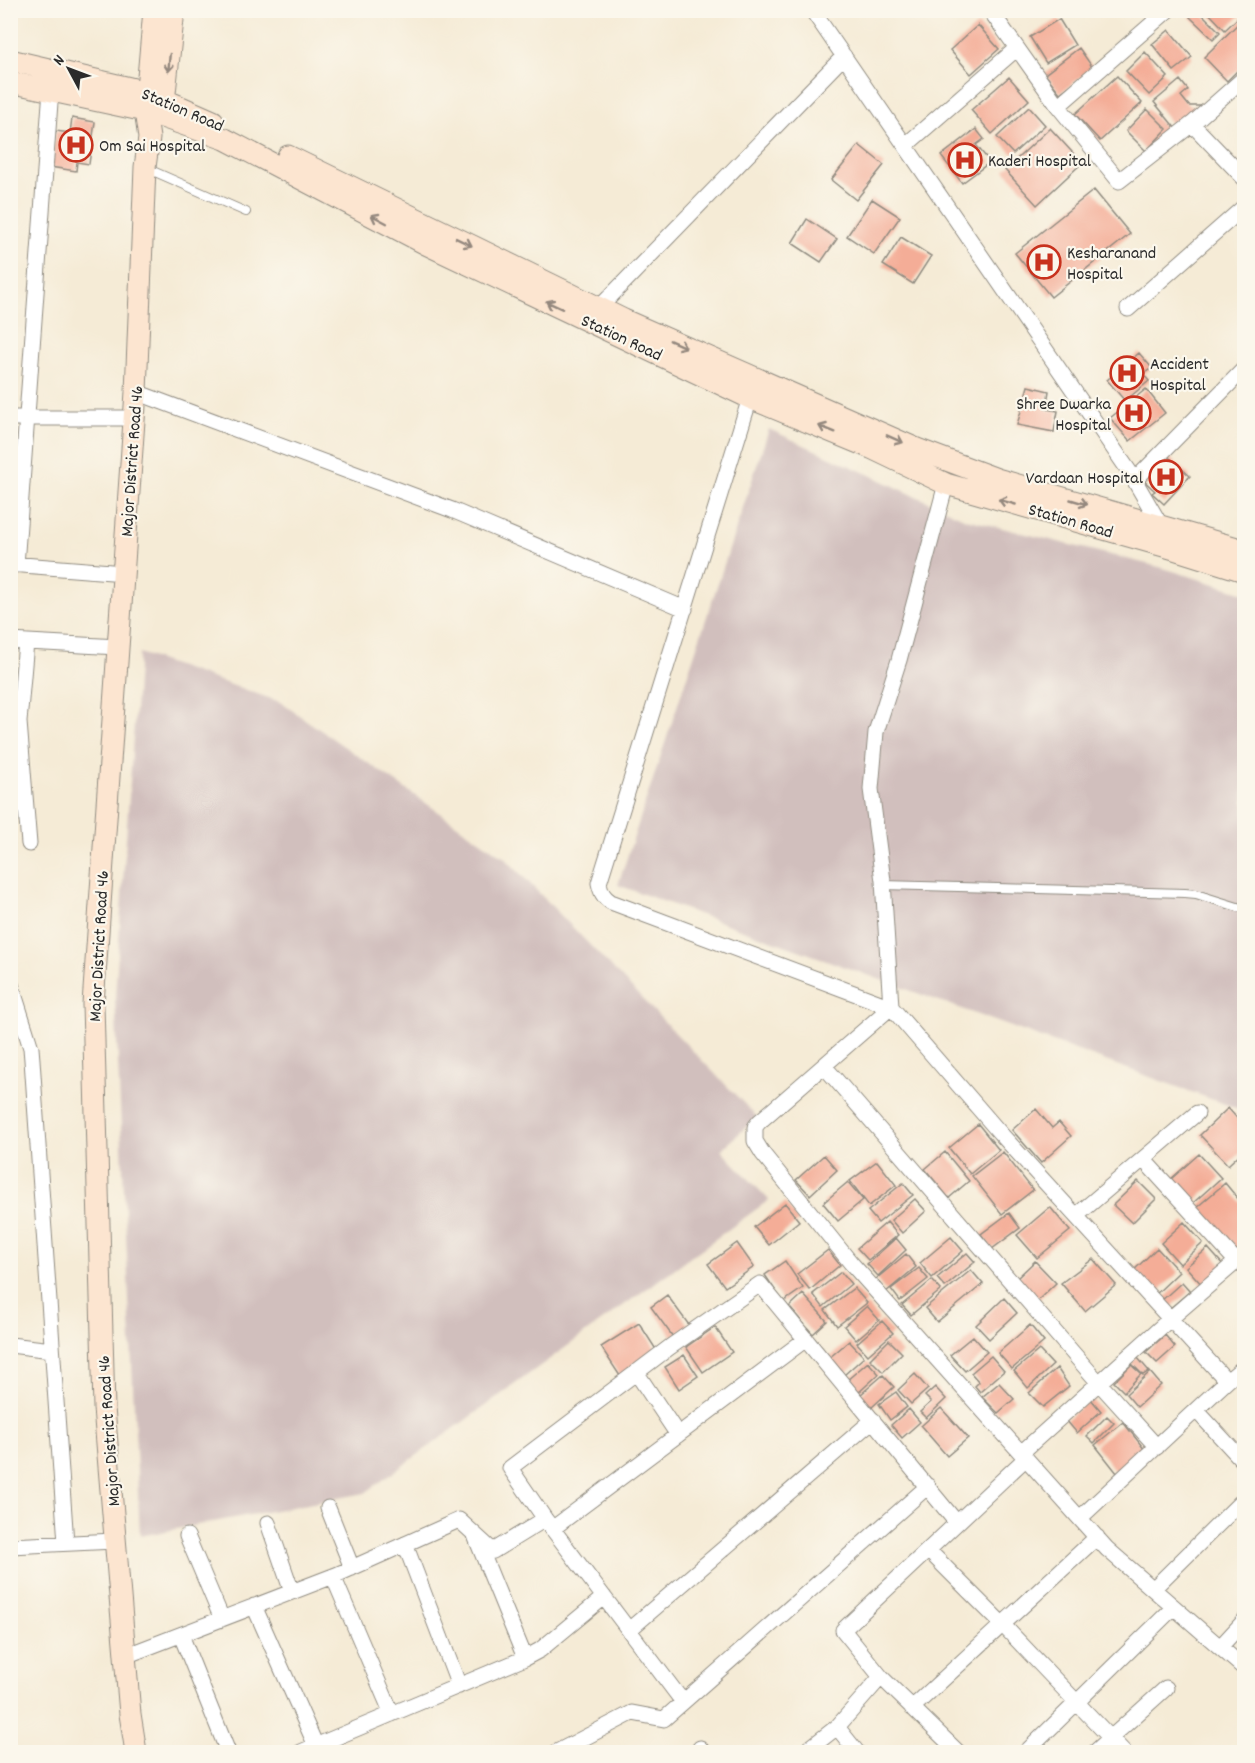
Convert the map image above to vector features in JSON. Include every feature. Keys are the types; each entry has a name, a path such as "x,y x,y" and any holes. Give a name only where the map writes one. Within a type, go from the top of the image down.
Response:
{"main road":[{"name":"Major District Road 46","path":"154,10 155,104"},
{"name":"Major District Road 46","path":"136,1752 125,1656 104,1408 93,1004 136,392 145,167 174,10"},
{"name":"Station Road","path":"10,60 155,104 278,151 599,308 909,445 987,476 1245,550"},
{"name":"Station Road","path":"10,82 155,104 426,244 750,398 871,448 946,484 1245,571"}],"street":[{"path":"812,10 1135,480 1174,549"},
{"path":"990,10 1058,106 1119,181 1192,124 1245,78"},
{"path":"1058,106 1159,14"},
{"path":"906,145 1016,49"},
{"path":"599,308 844,56"},
{"path":"51,89 14,565 124,573"},
{"path":"1192,124 1245,178"},
{"path":"1128,309 1245,207"},
{"path":"1135,480 1245,369"},
{"path":"136,392 452,510 685,609"},
{"path":"750,398 599,883 600,891 611,902 891,1008 1227,1381"},
{"path":"10,418 134,418"},
{"path":"891,1008 883,885 871,789 876,732 899,660 946,484"},
{"path":"10,641 118,647"},
{"path":"26,642 19,722 28,844"},
{"path":"10,981 31,1054 66,1543"},
{"path":"891,1008 759,1122 755,1127 755,1141 851,1263 1107,1549 1245,1668"},
{"path":"824,1066 1156,1447"},
{"path":"1076,1216 1197,1113"},
{"path":"958,1752 881,1677 843,1630 957,1523 1023,1455 1099,1383 1241,1258 1143,1159"},
{"path":"683,1702 549,1524 510,1468 636,1372 760,1284 957,1523"},
{"path":"125,1656 333,1576 459,1520 493,1551 549,1524 678,1434 806,1339"},
{"path":"10,1345 52,1350"},
{"path":"1080,1518 1227,1381 1245,1367"},
{"path":"636,1372 678,1434"},
{"path":"1196,1410 1245,1462"},
{"path":"629,1630 873,1420"},
{"path":"557,1752 632,1713 664,1719 928,1486"},
{"path":"1153,1589 1245,1499"},
{"path":"328,1508 352,1568"},
{"path":"268,1523 292,1592"},
{"path":"475,1535 525,1658"},
{"path":"187,1536 222,1619"},
{"path":"912,1708 1097,1537"},
{"path":"10,1546 115,1541"},
{"path":"405,1544 459,1686"},
{"path":"928,1550 1124,1752"},
{"path":"333,1576 392,1714"},
{"path":"301,1752 525,1658 540,1650 604,1597"},
{"path":"254,1606 316,1746"},
{"path":"1026,1752 1174,1607"},
{"path":"1220,1647 1245,1621"},
{"path":"181,1635 228,1752"},
{"path":"805,1752 837,1727 881,1677"},
{"path":"1095,1752 1166,1689"},
{"path":"837,1727 857,1752"}],"lane":[{"path":"145,167 246,212"},
{"path":"883,885 1185,893 1196,894 1245,909"}],"shaded area":[{"path":"769,429 966,519 1163,568 1244,593 1244,1111 618,885"},
{"path":"139,653 280,702 505,858 757,1117 721,1150 769,1200 365,1493 140,1536 115,997"}],"building":[{"path":"1198,10 1220,32 1213,39 1190,17"},
{"path":"1206,10 1244,10 1244,12 1225,30"},
{"path":"1244,18 1244,64 1227,81 1204,57"},
{"path":"1059,19 1075,45 1046,63 1030,37"},
{"path":"978,25 999,49 971,74 950,50"},
{"path":"1169,30 1192,57 1174,71 1152,44"},
{"path":"1079,48 1093,68 1060,93 1045,74"},
{"path":"1145,52 1168,77 1149,95 1126,71"},
{"path":"1117,76 1142,103 1100,141 1075,114"},
{"path":"1009,77 1029,100 992,134 971,110"},
{"path":"1180,80 1188,90 1181,96 1189,106 1203,106 1176,129 1154,102"},
{"path":"1029,107 1045,125 1013,154 997,137"},
{"path":"1147,109 1167,129 1146,151 1126,131"},
{"path":"72,118 95,122 89,164 77,162 76,171 50,167 56,131 70,133"},
{"path":"1050,128 1082,163 1037,205 1005,170"},
{"path":"976,129 984,139 976,145 990,162 962,183 941,156"},
{"path":"859,145 884,165 856,200 831,180"},
{"path":"1094,190 1130,234 1051,297 1015,253"},
{"path":"872,199 900,217 874,254 847,236"},
{"path":"807,219 837,239 821,262 792,243"},
{"path":"901,237 931,256 913,284 883,265"},
{"path":"1139,353 1152,368 1143,374 1149,381 1125,401 1107,380"},
{"path":"1028,386 1049,391 1046,409 1058,411 1054,432 1017,425"},
{"path":"1146,389 1165,413 1130,441 1110,418"},
{"path":"1163,452 1190,476 1164,504 1152,493 1155,491 1140,477"},
{"path":"1228,1108 1244,1126 1244,1150 1228,1165 1200,1135"},
{"path":"1036,1109 1052,1128 1059,1122 1071,1136 1041,1163 1012,1130"},
{"path":"978,1124 999,1150 970,1174 949,1148"},
{"path":"945,1152 969,1181 949,1198 925,1169"},
{"path":"1003,1152 1033,1190 1002,1214 972,1176"},
{"path":"1199,1154 1221,1178 1193,1203 1171,1179"},
{"path":"824,1155 837,1170 810,1195 796,1180"},
{"path":"877,1161 896,1185 869,1206 850,1181"},
{"path":"1138,1181 1156,1199 1132,1223 1113,1205"},
{"path":"848,1182 863,1200 838,1221 823,1203"},
{"path":"903,1183 913,1195 878,1223 868,1211"},
{"path":"1225,1183 1244,1206 1244,1247 1236,1255 1196,1208"},
{"path":"915,1199 926,1211 902,1233 891,1220"},
{"path":"785,1203 799,1221 769,1245 754,1227"},
{"path":"1050,1207 1070,1231 1037,1258 1017,1235"},
{"path":"1009,1213 1020,1228 992,1249 981,1234"},
{"path":"887,1222 898,1235 868,1260 857,1248"},
{"path":"1184,1222 1203,1243 1180,1264 1161,1243"},
{"path":"951,1237 963,1251 932,1278 920,1263"},
{"path":"896,1238 906,1250 878,1276 867,1264"},
{"path":"737,1243 754,1267 725,1287 708,1264"},
{"path":"1157,1248 1179,1272 1155,1295 1132,1272"},
{"path":"1208,1248 1225,1267 1203,1286 1186,1267"},
{"path":"828,1250 840,1265 810,1290 797,1274"},
{"path":"967,1253 975,1262 945,1287 937,1278"},
{"path":"906,1254 916,1267 886,1292 876,1279"},
{"path":"1093,1259 1116,1285 1085,1311 1061,1283"},
{"path":"785,1261 803,1288 783,1302 765,1275"},
{"path":"1035,1261 1056,1283 1037,1301 1016,1279"},
{"path":"919,1268 928,1279 900,1301 891,1289"},
{"path":"971,1270 983,1284 937,1322 925,1308"},
{"path":"841,1272 851,1284 823,1307 813,1294"},
{"path":"932,1280 941,1290 911,1315 902,1305"},
{"path":"1182,1282 1190,1291 1168,1310 1161,1301"},
{"path":"854,1288 867,1303 837,1326 825,1310"},
{"path":"803,1294 827,1321 813,1334 789,1307"},
{"path":"667,1295 689,1325 673,1337 651,1307"},
{"path":"1004,1298 1017,1313 989,1339 976,1325"},
{"path":"867,1306 879,1320 856,1340 844,1326"},
{"path":"882,1321 893,1333 868,1355 857,1343"},
{"path":"639,1323 657,1351 620,1376 601,1347"},
{"path":"1030,1325 1044,1342 1012,1369 998,1353"},
{"path":"715,1327 732,1352 703,1372 686,1347"},
{"path":"1165,1335 1175,1347 1157,1363 1146,1352"},
{"path":"973,1336 987,1352 965,1371 950,1355"},
{"path":"889,1340 902,1353 883,1372 870,1359"},
{"path":"849,1341 864,1357 844,1375 829,1358"},
{"path":"1039,1350 1053,1365 1028,1388 1014,1371"},
{"path":"684,1355 698,1376 679,1389 665,1367"},
{"path":"991,1356 1004,1371 980,1392 975,1386 979,1382 971,1373"},
{"path":"1137,1357 1149,1371 1143,1375 1130,1362"},
{"path":"868,1362 879,1374 858,1393 846,1381"},
{"path":"1131,1365 1141,1374 1124,1392 1114,1382"},
{"path":"1057,1368 1069,1386 1043,1407 1029,1393"},
{"path":"1150,1372 1161,1385 1137,1407 1126,1394"},
{"path":"915,1374 928,1389 911,1404 898,1390"},
{"path":"883,1375 894,1387 871,1408 860,1395"},
{"path":"999,1383 1014,1399 998,1413 982,1397"},
{"path":"935,1387 946,1399 926,1418 920,1412 931,1402 925,1396"},
{"path":"896,1392 907,1407 890,1420 879,1404"},
{"path":"1090,1398 1101,1411 1077,1433 1066,1420"},
{"path":"941,1408 968,1438 947,1456 921,1426"},
{"path":"909,1409 920,1422 902,1438 891,1425"},
{"path":"1107,1416 1114,1423 1094,1443 1087,1436"},
{"path":"1123,1422 1145,1450 1117,1473 1095,1445"}],"place":[{"name":"Om Sai Hospital","path":"76,145"},
{"name":"Kaderi Hospital","path":"965,160"},
{"name":"Kesharanand Hospital","path":"1044,262"},
{"name":"Accident Hospital","path":"1127,373"},
{"name":"Shree Dwarka Hospital","path":"1134,413"},
{"name":"Vardaan Hospital","path":"1166,477"}]}
